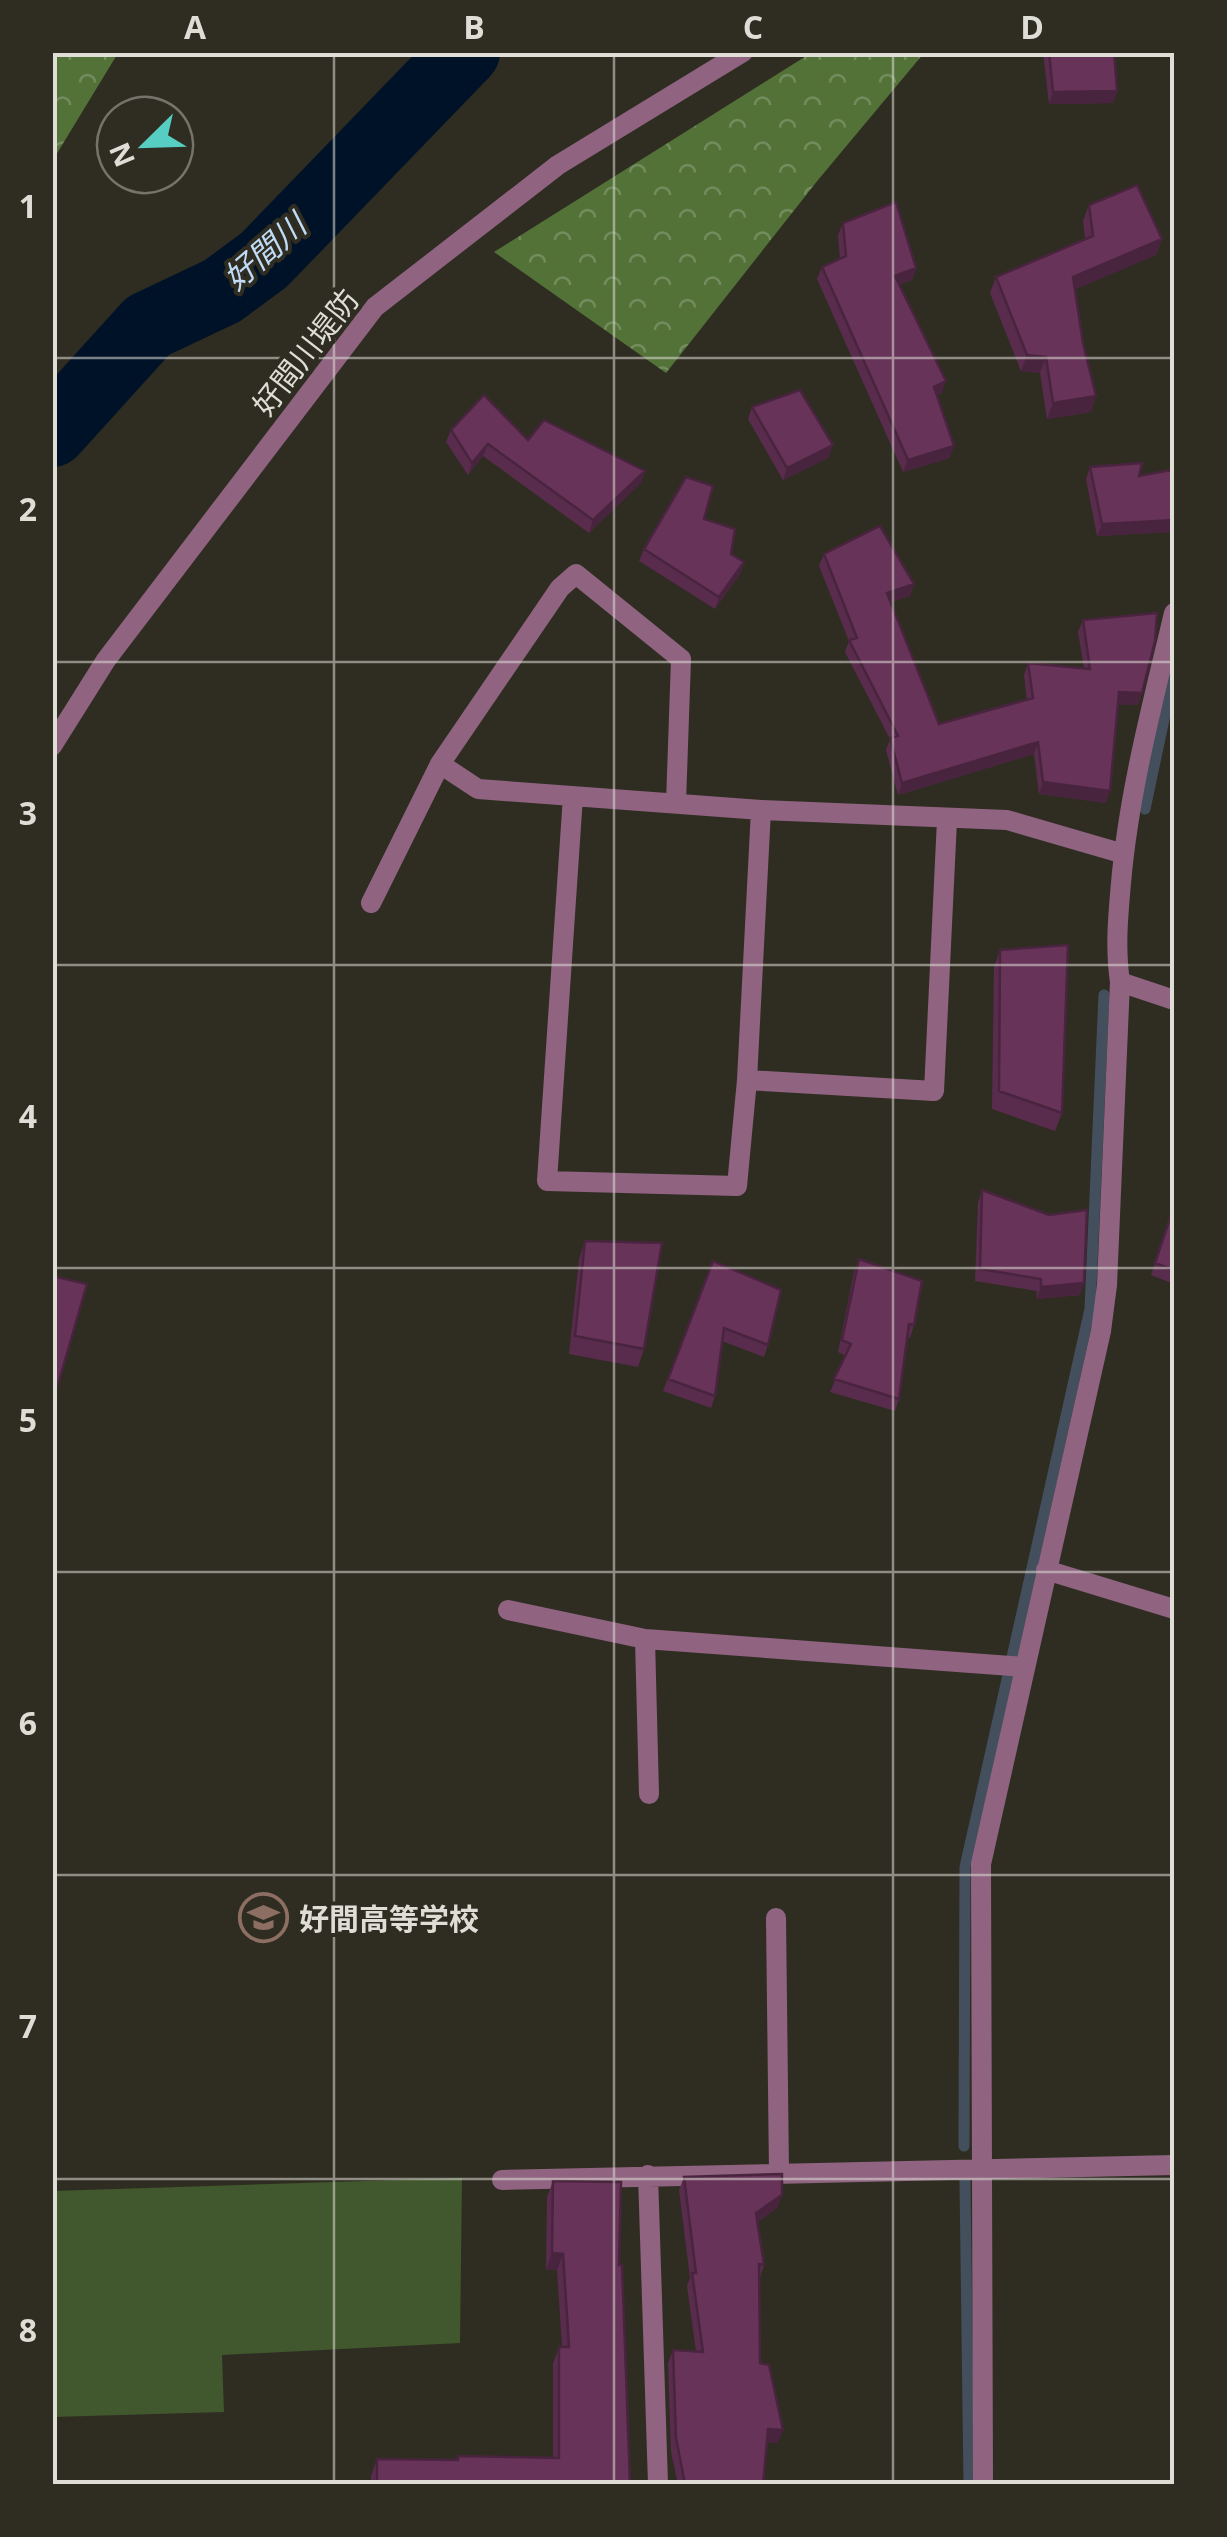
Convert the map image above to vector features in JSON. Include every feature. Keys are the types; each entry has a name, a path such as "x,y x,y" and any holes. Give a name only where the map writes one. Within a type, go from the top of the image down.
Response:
{"street":[{"name":"好間川堤防","path":"52,746 106,660 376,307 558,165 743,52"},
{"path":"371,904 440,764 560,588 576,574 681,660 676,804"},
{"path":"983,2484 981,1864 1014,1666 1046,1570 1101,1331 1107,1285 1120,982 1115,951 1124,854 1139,762 1174,612"},
{"path":"440,764 478,789 761,810 1007,820 1124,854"},
{"path":"573,796 547,1181 737,1186 747,1080 761,810"},
{"path":"747,1080 934,1091 947,820"},
{"path":"1120,982 1174,1000"},
{"path":"1046,1570 1174,1609"},
{"path":"508,1610 645,1639 1014,1666"},
{"path":"645,1639 649,1794"},
{"path":"776,1918 779,2172"},
{"path":"502,2180 1174,2164"},
{"path":"648,2176 658,2484"}],"green space":[{"path":"52,53 118,53 53,160"},
{"path":"811,53 924,53 666,373 494,252"},
{"path":"462,2178 460,2343 222,2355 224,2412 53,2417 53,2191"}],"building":[{"path":"1049,52 1114,52 1117,91 1053,92"},
{"path":"1137,185 1162,239 1073,277 1096,396 1053,403 1046,357 1027,355 996,277 1093,236 1089,205"},
{"path":"896,202 916,268 895,276 946,381 934,387 954,446 908,460 822,267 846,256 843,223"},
{"path":"800,390 833,445 787,468 752,407"},
{"path":"484,395 528,440 544,420 645,471 593,520 488,444 472,463 451,430"},
{"path":"1142,463 1139,476 1171,470 1174,520 1102,524 1090,467"},
{"path":"686,477 713,486 704,519 735,529 731,554 744,562 719,597 644,549"},
{"path":"880,526 914,584 887,593 939,724 1033,698 1028,663 1090,669 1083,620 1157,613 1155,641 1142,693 1119,692 1110,791 1043,782 1038,742 902,783 890,738 898,736 849,640 857,638 824,554"},
{"path":"1068,945 1062,1113 999,1091 1000,950"},
{"path":"982,1190 1049,1215 1087,1210 1084,1283 1041,1287 1041,1279 980,1269"},
{"path":"1174,1206 1174,1270 1155,1263"},
{"path":"585,1241 662,1243 644,1349 575,1336"},
{"path":"859,1259 922,1281 914,1325 909,1324 899,1399 834,1379 851,1344 842,1340"},
{"path":"713,1261 781,1290 768,1345 724,1328 715,1396 668,1379"},
{"path":"52,1276 87,1284 52,1394"},
{"path":"782,2174 782,2195 756,2213 764,2265 759,2264 760,2363 769,2365 783,2430 768,2429 763,2484 685,2484 676,2438 673,2350 703,2352 684,2177"},
{"path":"553,2181 621,2182 619,2265 630,2484 377,2484 377,2459 559,2458 559,2347 569,2347 563,2254 552,2253"}],"waterway":[{"name":"好間川","path":"52,432 148,326 222,291 264,260 465,52"},
{"path":"1145,809 1174,672"},
{"path":"964,2146 965,1867 1090,1309 1104,995"},
{"path":"965,2181 969,2484"}],"place":[{"name":"好間高等学校","path":"264,1918"}]}
